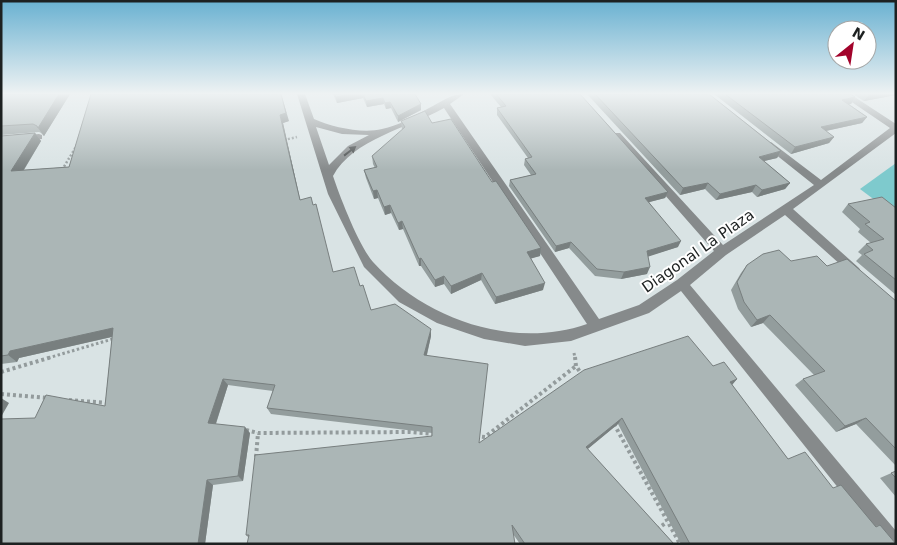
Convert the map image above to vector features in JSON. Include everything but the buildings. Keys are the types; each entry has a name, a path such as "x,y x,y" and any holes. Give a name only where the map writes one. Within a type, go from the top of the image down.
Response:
{"street":[{"path":"327,177 338,160 359,144 380,132 412,119"},
{"path":"456,119 596,326"},
{"path":"883,119 896,128"},
{"path":"309,120 341,132 380,132"},
{"name":"Diagonal La Plaza","path":"309,120 327,177 359,249 368,264 404,298 442,319 484,333 525,340 571,335 644,309 682,284 722,252 821,185 896,128"},
{"path":"613,130 722,252"},
{"path":"1,140 39,137"},
{"path":"758,137 821,185"},
{"path":"786,209 866,280"},
{"path":"682,284 895,544"}],"path":[{"path":"284,140 313,134"},
{"path":"60,172 78,143"},
{"path":"571,335 576,366 586,382"},
{"path":"1,372 124,336"},
{"path":"466,436 485,437 576,366"},
{"path":"1,394 58,399"},
{"path":"68,400 115,404"},
{"path":"612,421 666,522 680,544"},
{"path":"239,429 258,433 409,432 437,434"},
{"path":"409,432 409,441"},
{"path":"255,462 258,433"},
{"path":"653,533 666,522"}],"shaded area":[{"path":"896,163 896,216 860,189"}]}
